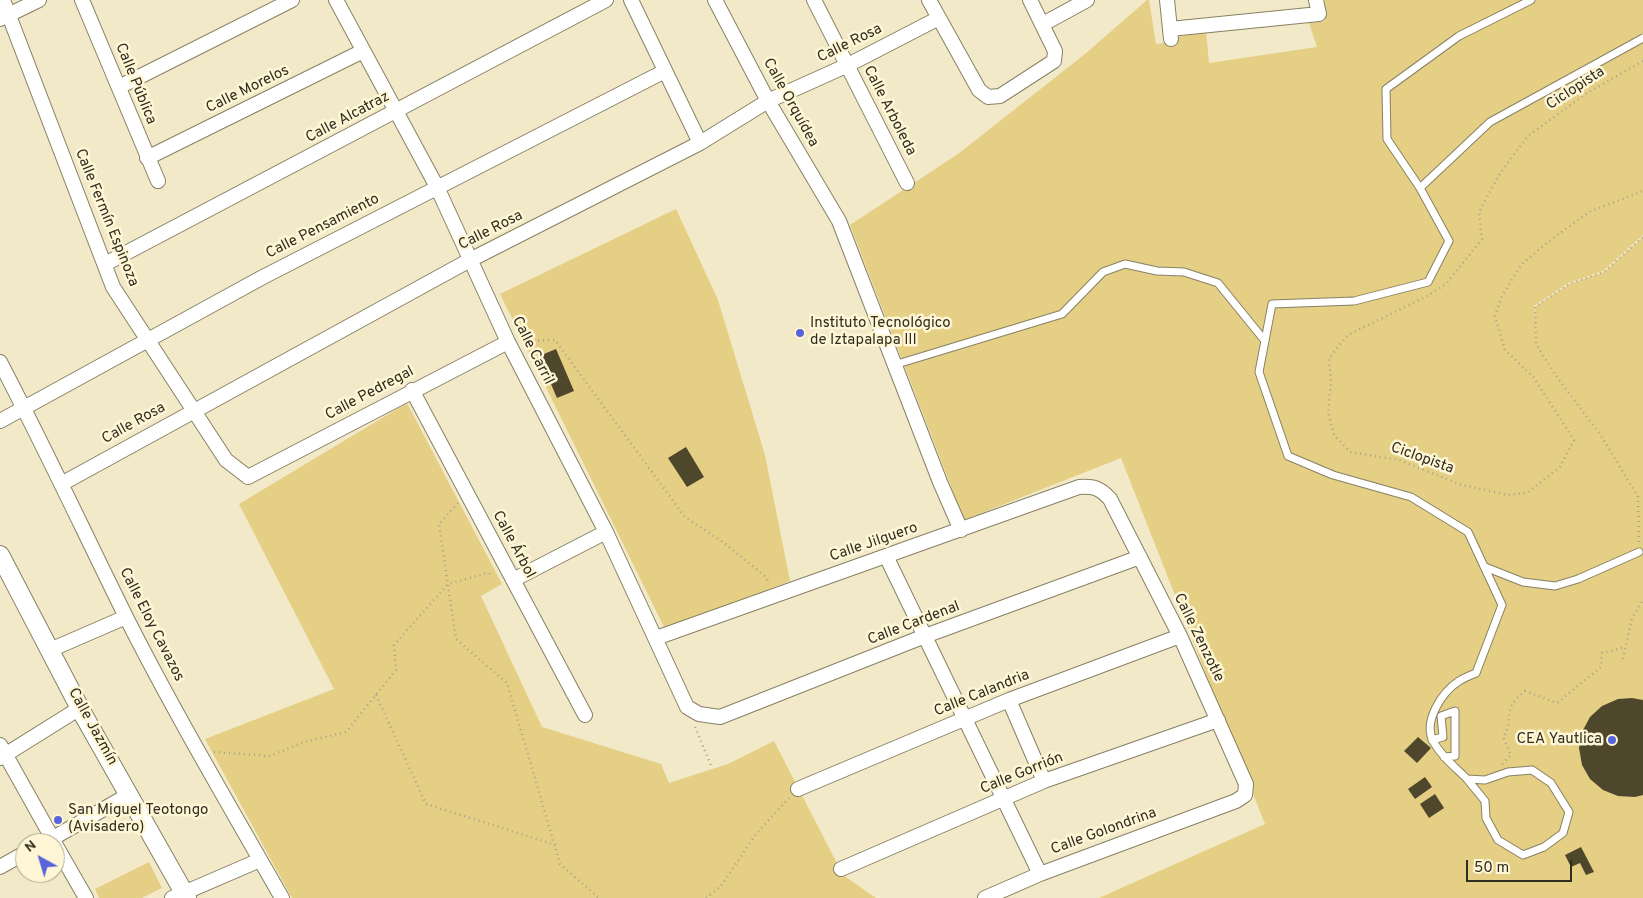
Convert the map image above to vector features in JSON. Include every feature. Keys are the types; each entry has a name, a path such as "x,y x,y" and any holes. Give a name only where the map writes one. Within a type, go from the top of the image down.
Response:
{"street":[{"name":"Calle Fermín Espinoza","path":"3,0 5,17 113,287 226,460 248,477"},
{"path":"5,17 39,0"},
{"name":"Calle Pública","path":"82,0 158,181"},
{"path":"119,86 292,0"},
{"name":"Calle Carril","path":"336,0 437,186 508,342 606,532 656,638 693,710"},
{"name":"Calle Alcatraz","path":"105,264 606,0"},
{"path":"631,0 700,143"},
{"name":"Calle Orquídea","path":"715,0 768,101 839,221 894,366"},
{"name":"Calle Arboleda","path":"814,0 907,183"},
{"path":"929,0 979,90 988,97 1000,96 1054,61 1055,51 1044,24 1030,0"},
{"path":"1044,24 1087,0"},
{"path":"1167,0 1171,34 1317,7"},
{"name":"Calle Rosa","path":"63,483 194,409 470,260 700,143 768,101 848,65 939,18"},
{"name":"Calle Morelos","path":"147,158 363,52"},
{"name":"Calle Pensamiento","path":"0,421 148,339 437,186 665,71"},
{"name":"Calle Pedregal","path":"248,477 412,390 508,342"},
{"name":"Calle Eloy Cavazos","path":"0,362 42,447 63,483 126,617 282,898"},
{"path":"894,366 961,530"},
{"name":"Calle Árbol","path":"412,390 586,715"},
{"name":"Calle Jilguero","path":"656,638 1079,487 1092,486 1102,491"},
{"name":"Calle Zenzotle","path":"1102,491 1110,499 1180,636 1246,784 1245,795 1236,801"},
{"path":"513,580 606,532"},
{"name":"Calle Jazmín","path":"0,555 80,708 130,794 181,896"},
{"path":"886,556 1040,874"},
{"name":"Calle Cardenal","path":"693,710 720,717 925,636 1140,557"},
{"path":"50,650 126,617"},
{"name":"Calle Calandria","path":"798,788 1009,700 1180,636"},
{"path":"1009,700 1044,781"},
{"path":"47,833 2,752 80,708"},
{"name":"Calle Gorrión","path":"841,869 1044,781 1218,720"},
{"path":"65,834 130,794"},
{"name":"Calle Golondrina","path":"985,898 1040,874 1236,801"},
{"path":"0,867 15,859"},
{"path":"181,896 260,860"},
{"path":"65,863 86,898"}],"lane":[{"path":"1467,779 1485,780 1508,772 1532,770 1551,784 1569,812 1563,833 1544,847 1524,855 1498,840 1486,818 1484,801 1467,779 1444,757 1432,740 1429,724 1444,694 1459,681 1476,672 1502,605 1468,532 1411,497 1333,475 1288,456 1259,372 1272,304 1354,301 1428,282 1449,241 1420,188 1388,139 1386,89 1459,36 1531,0"},
{"path":"1420,188 1490,122 1643,38"},
{"path":"894,366 1062,314 1103,272 1125,264 1157,271 1184,272 1218,283 1265,341"},
{"path":"1485,567 1523,582 1555,586 1578,579 1639,552"},
{"path":"1432,740 1443,737 1441,716 1455,711 1455,756 1444,757"}],"path":[{"name":"Ciclopista","path":"1643,61 1587,93 1528,136 1500,173 1478,212 1482,239 1446,284 1427,296 1348,335 1329,358 1331,383 1328,412 1334,435 1350,452 1399,460 1459,484 1499,494 1528,493 1560,467 1574,440 1534,378 1505,350 1495,316 1501,298 1514,276 1536,253 1589,212 1643,191"},
{"path":"1639,552 1638,497 1602,437 1556,376 1536,344 1535,307 1569,284 1604,272 1643,237"},
{"path":"508,342 555,340 685,517 723,542 766,577 776,596"},
{"path":"468,493 439,524 456,639 507,683 556,845 560,864 599,898"},
{"path":"199,751 270,756 304,742 346,732 396,670 394,645 448,584 487,573 513,580"},
{"path":"1623,658 1632,618 1643,600"},
{"path":"1496,776 1503,760 1511,755 1502,737 1509,727 1509,706 1517,697 1525,691 1557,703 1601,667 1602,654 1626,647"},
{"path":"376,695 426,804 556,845"},
{"path":"693,710 712,768"},
{"path":"706,898 721,886 756,834 798,788"}],"shaded area":[{"path":"1149,0 1156,44 1178,41 1178,37 1206,31 1209,63 1317,47 1309,23 1325,21 1320,0 1643,0 1643,33 1525,102 1643,38 1643,235 1603,271 1568,283 1534,306 1535,321 1535,307 1569,284 1604,272 1643,237 1643,898 1099,898 1265,824 1121,458 964,520 850,225 958,154 1085,54"},
{"path":"676,209 718,300 765,455 790,581 665,629 500,294"},
{"path":"407,403 502,584 481,596 542,727 661,764 669,783 728,764 774,741 843,875 876,898 292,898 205,739 334,689 239,504"},
{"path":"149,862 162,888 142,898 99,898 95,889"}],"building":[{"path":"556,349 574,391 557,398 539,356"},
{"path":"686,447 704,477 687,487 668,458"},
{"name":"CEA Yautlica","path":"1632,698 1643,700 1643,795 1635,797 1618,796 1603,790 1590,779 1582,765 1579,748 1582,732 1590,717 1602,706 1618,699"},
{"path":"1418,737 1431,748 1417,763 1404,751"},
{"path":"1425,777 1432,787 1415,799 1408,789"},
{"path":"1435,794 1444,808 1429,818 1420,804"},
{"path":"1581,847 1594,872 1586,875 1580,863 1571,867 1565,855"}],"place":[{"name":"Instituto Tecnológico de Iztapalapa III","path":"800,333"},
{"name":"CEA Yautlica","path":"1612,740"},
{"name":"San Miguel Teotongo (Avisadero)","path":"58,820"}]}
